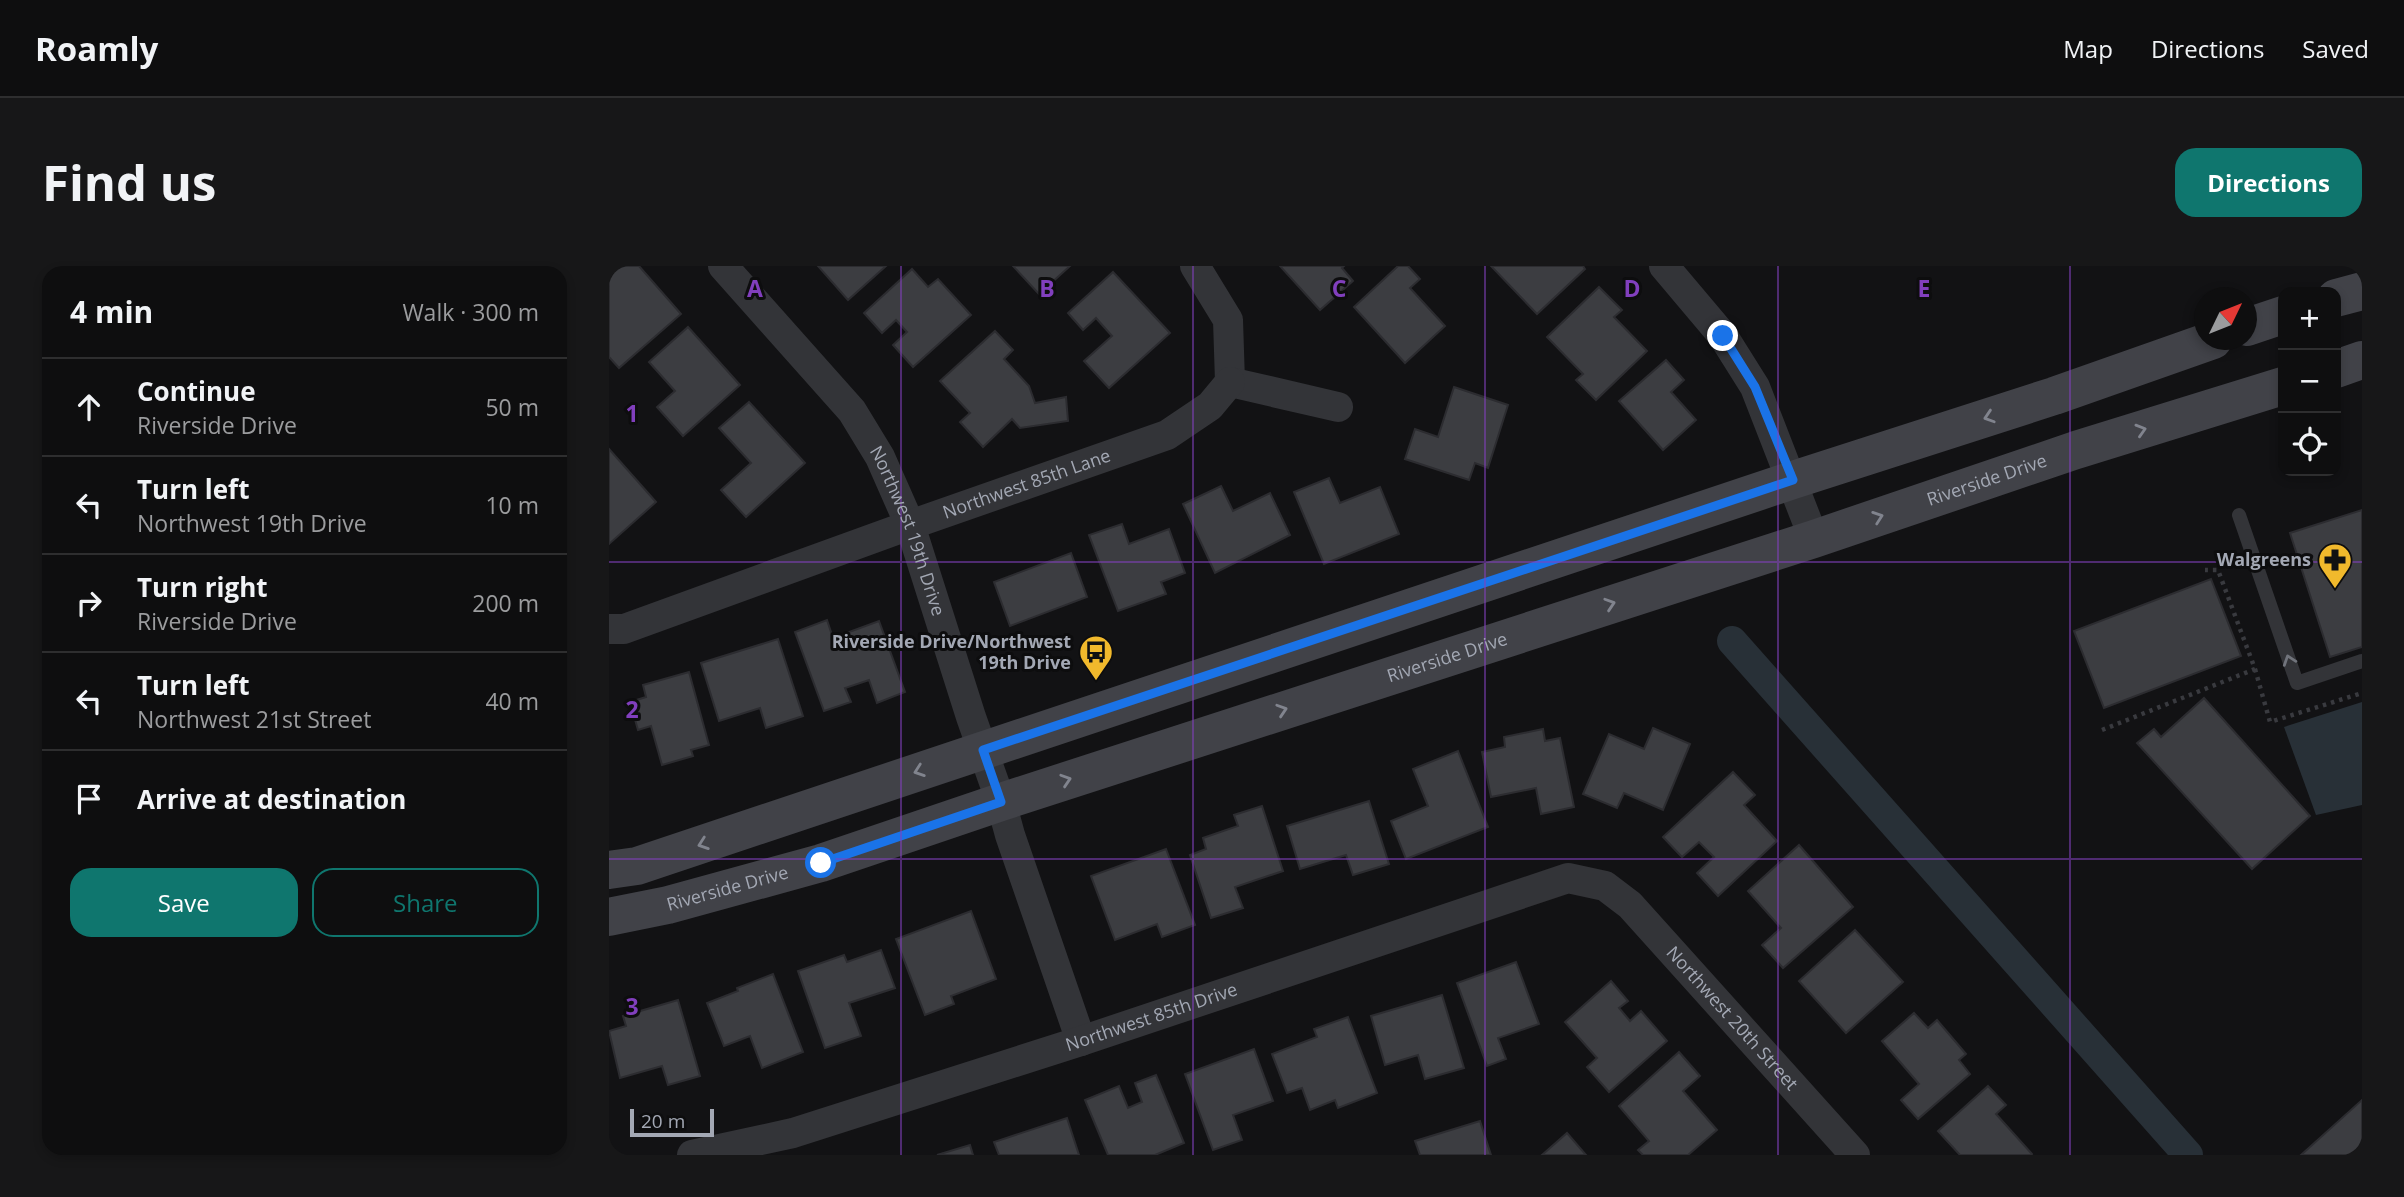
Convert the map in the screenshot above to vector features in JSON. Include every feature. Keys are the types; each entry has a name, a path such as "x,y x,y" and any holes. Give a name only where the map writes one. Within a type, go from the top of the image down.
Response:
{"street":[{"name":"Northwest 19th Drive","path":"723,266 852,411 880,457 910,525 1010,835 1081,1041"},
{"path":"1195,266 1228,320 1230,382 1338,407"},
{"path":"1664,266 1723,336 1755,387 1814,539"},
{"path":"2341,297 2362,291"},
{"path":"2257,323 2278,317"},
{"path":"609,870 637,866 1793,480 2055,396 2194,347"},
{"path":"2341,367 2362,360"},
{"name":"Northwest 85th Lane","path":"609,629 624,629 1167,435 1210,406 1230,382"},
{"name":"Riverside Drive","path":"609,917 668,905 821,863 1001,802 1814,539 2076,450 2278,388"},
{"name":"Northwest 85th Drive","path":"692,1155 796,1144 1081,1041 1568,878 1605,886"},
{"name":"Northwest 20th Street","path":"1605,886 1630,905 1855,1155"}],"lane":[{"path":"2239,515 2297,683 2362,661"}],"path":[{"path":"2102,730 2255,669 2218,570 2205,570"}],"shaded area":[{"path":"2362,702 2362,805 2316,815 2284,727"}],"building":[{"path":"614,266 639,266 681,314 619,368 609,357 609,270"},
{"path":"818,266 886,266 848,300"},
{"path":"1013,266 1070,266 1039,294"},
{"path":"1280,266 1344,266 1342,268 1353,281 1320,310"},
{"path":"1398,266 1408,266 1420,279 1410,288 1445,326 1405,363 1354,307"},
{"path":"1491,266 1583,266 1585,269 1537,314"},
{"path":"912,269 928,287 938,279 971,315 913,367 893,345 907,332 896,320 882,333 864,313"},
{"path":"1113,272 1170,333 1109,388 1084,361 1112,336 1096,318 1083,330 1068,313"},
{"path":"1599,287 1622,310 1614,317 1647,351 1596,400 1576,380 1583,374 1547,337"},
{"path":"688,327 740,385 683,436 657,407 675,391 649,362"},
{"path":"995,331 1013,350 1004,359 1029,386 1035,403 1066,397 1068,421 1020,428 1012,419 983,447 960,422 970,413 940,381"},
{"path":"1666,360 1684,380 1671,392 1696,420 1663,450 1619,401"},
{"path":"1454,387 1508,405 1488,468 1475,463 1469,480 1405,459 1415,429 1438,437"},
{"path":"749,402 805,463 746,517 721,490 751,463 719,428"},
{"path":"609,449 656,502 609,544"},
{"path":"1329,478 1340,503 1380,487 1399,534 1324,564 1294,492"},
{"path":"1221,486 1233,511 1270,493 1290,535 1215,573 1183,504"},
{"name":"Walgreens","path":"2362,510 2362,647 2330,657 2290,533"},
{"path":"1122,524 1129,544 1169,529 1185,573 1161,582 1166,594 1118,611 1089,535"},
{"path":"1071,553 1087,597 1010,626 994,582"},
{"path":"2211,579 2241,656 2104,708 2074,631"},
{"path":"827,620 833,638 879,621 905,692 877,703 869,680 845,688 851,702 824,711 795,632"},
{"path":"778,639 803,716 766,728 760,708 719,721 701,663"},
{"path":"689,672 709,745 691,750 693,756 662,765 651,726 638,730 630,702 646,697 643,685"},
{"path":"2204,698 2310,816 2252,869 2137,743 2154,729 2161,737"},
{"path":"1653,728 1690,744 1663,810 1624,793 1617,808 1583,794 1609,734 1644,749"},
{"path":"1543,729 1545,741 1560,738 1574,807 1541,814 1536,788 1491,797 1482,752 1505,747 1504,737"},
{"path":"1458,751 1488,827 1406,859 1391,821 1428,806 1413,769"},
{"path":"1733,772 1755,795 1744,805 1777,841 1718,896 1697,873 1714,857 1699,842 1682,857 1663,837"},
{"path":"1369,801 1389,864 1353,875 1346,855 1300,869 1287,826"},
{"path":"1262,806 1283,871 1235,887 1243,908 1211,918 1190,855 1206,849 1203,838 1238,826 1234,815"},
{"path":"1799,845 1853,907 1783,968 1762,945 1781,928 1748,891"},
{"path":"1166,849 1195,925 1162,937 1157,924 1115,940 1091,876"},
{"path":"971,911 996,979 951,996 954,1004 925,1015 896,939"},
{"path":"1855,930 1903,982 1846,1033 1799,981"},
{"path":"881,950 895,988 849,1003 861,1036 825,1048 798,971 844,955 847,962"},
{"path":"1516,962 1539,1024 1498,1038 1506,1059 1487,1066 1457,983"},
{"path":"773,974 803,1052 762,1068 750,1036 724,1046 707,1003"},
{"path":"1611,981 1628,1001 1619,1008 1630,1021 1641,1011 1667,1041 1609,1092 1587,1067 1597,1058 1565,1022"},
{"path":"1442,995 1464,1068 1425,1079 1418,1055 1385,1065 1371,1016"},
{"path":"678,1000 700,1076 668,1085 662,1066 620,1078 609,1031 626,1026 623,1016"},
{"path":"1914,1013 1928,1028 1937,1020 1966,1054 1959,1060 1970,1074 1918,1119 1901,1100 1919,1084 1882,1041"},
{"path":"1348,1017 1377,1093 1338,1108 1335,1100 1310,1110 1302,1088 1287,1093 1272,1054 1317,1037 1314,1029"},
{"path":"1254,1049 1273,1101 1233,1115 1242,1140 1213,1150 1185,1074"},
{"path":"1679,1052 1700,1076 1683,1091 1717,1130 1688,1155 1643,1155 1638,1150 1649,1141 1619,1106"},
{"path":"1156,1075 1184,1143 1155,1155 1108,1155 1085,1100 1119,1086 1128,1108 1142,1102 1135,1083"},
{"path":"1988,1086 2006,1105 1996,1114 2031,1155 1960,1155 1938,1131"},
{"path":"2362,1100 2362,1155 2301,1155"},
{"path":"1067,1118 1079,1155 999,1155 994,1142"},
{"path":"1480,1121 1491,1155 1420,1155 1415,1141"},
{"path":"1567,1133 1586,1155 1542,1155"},
{"path":"970,1145 973,1155 937,1155"}],"waterway":[{"path":"1732,641 2188,1155"}],"place":[{"name":"Walgreens","path":"2335,590"},
{"name":"Riverside Drive/Northwest 19th Drive","path":"1096,682"}],"route":[{"path":"821,863 1001,802 983,750 1793,480 1755,387 1723,336"}]}
